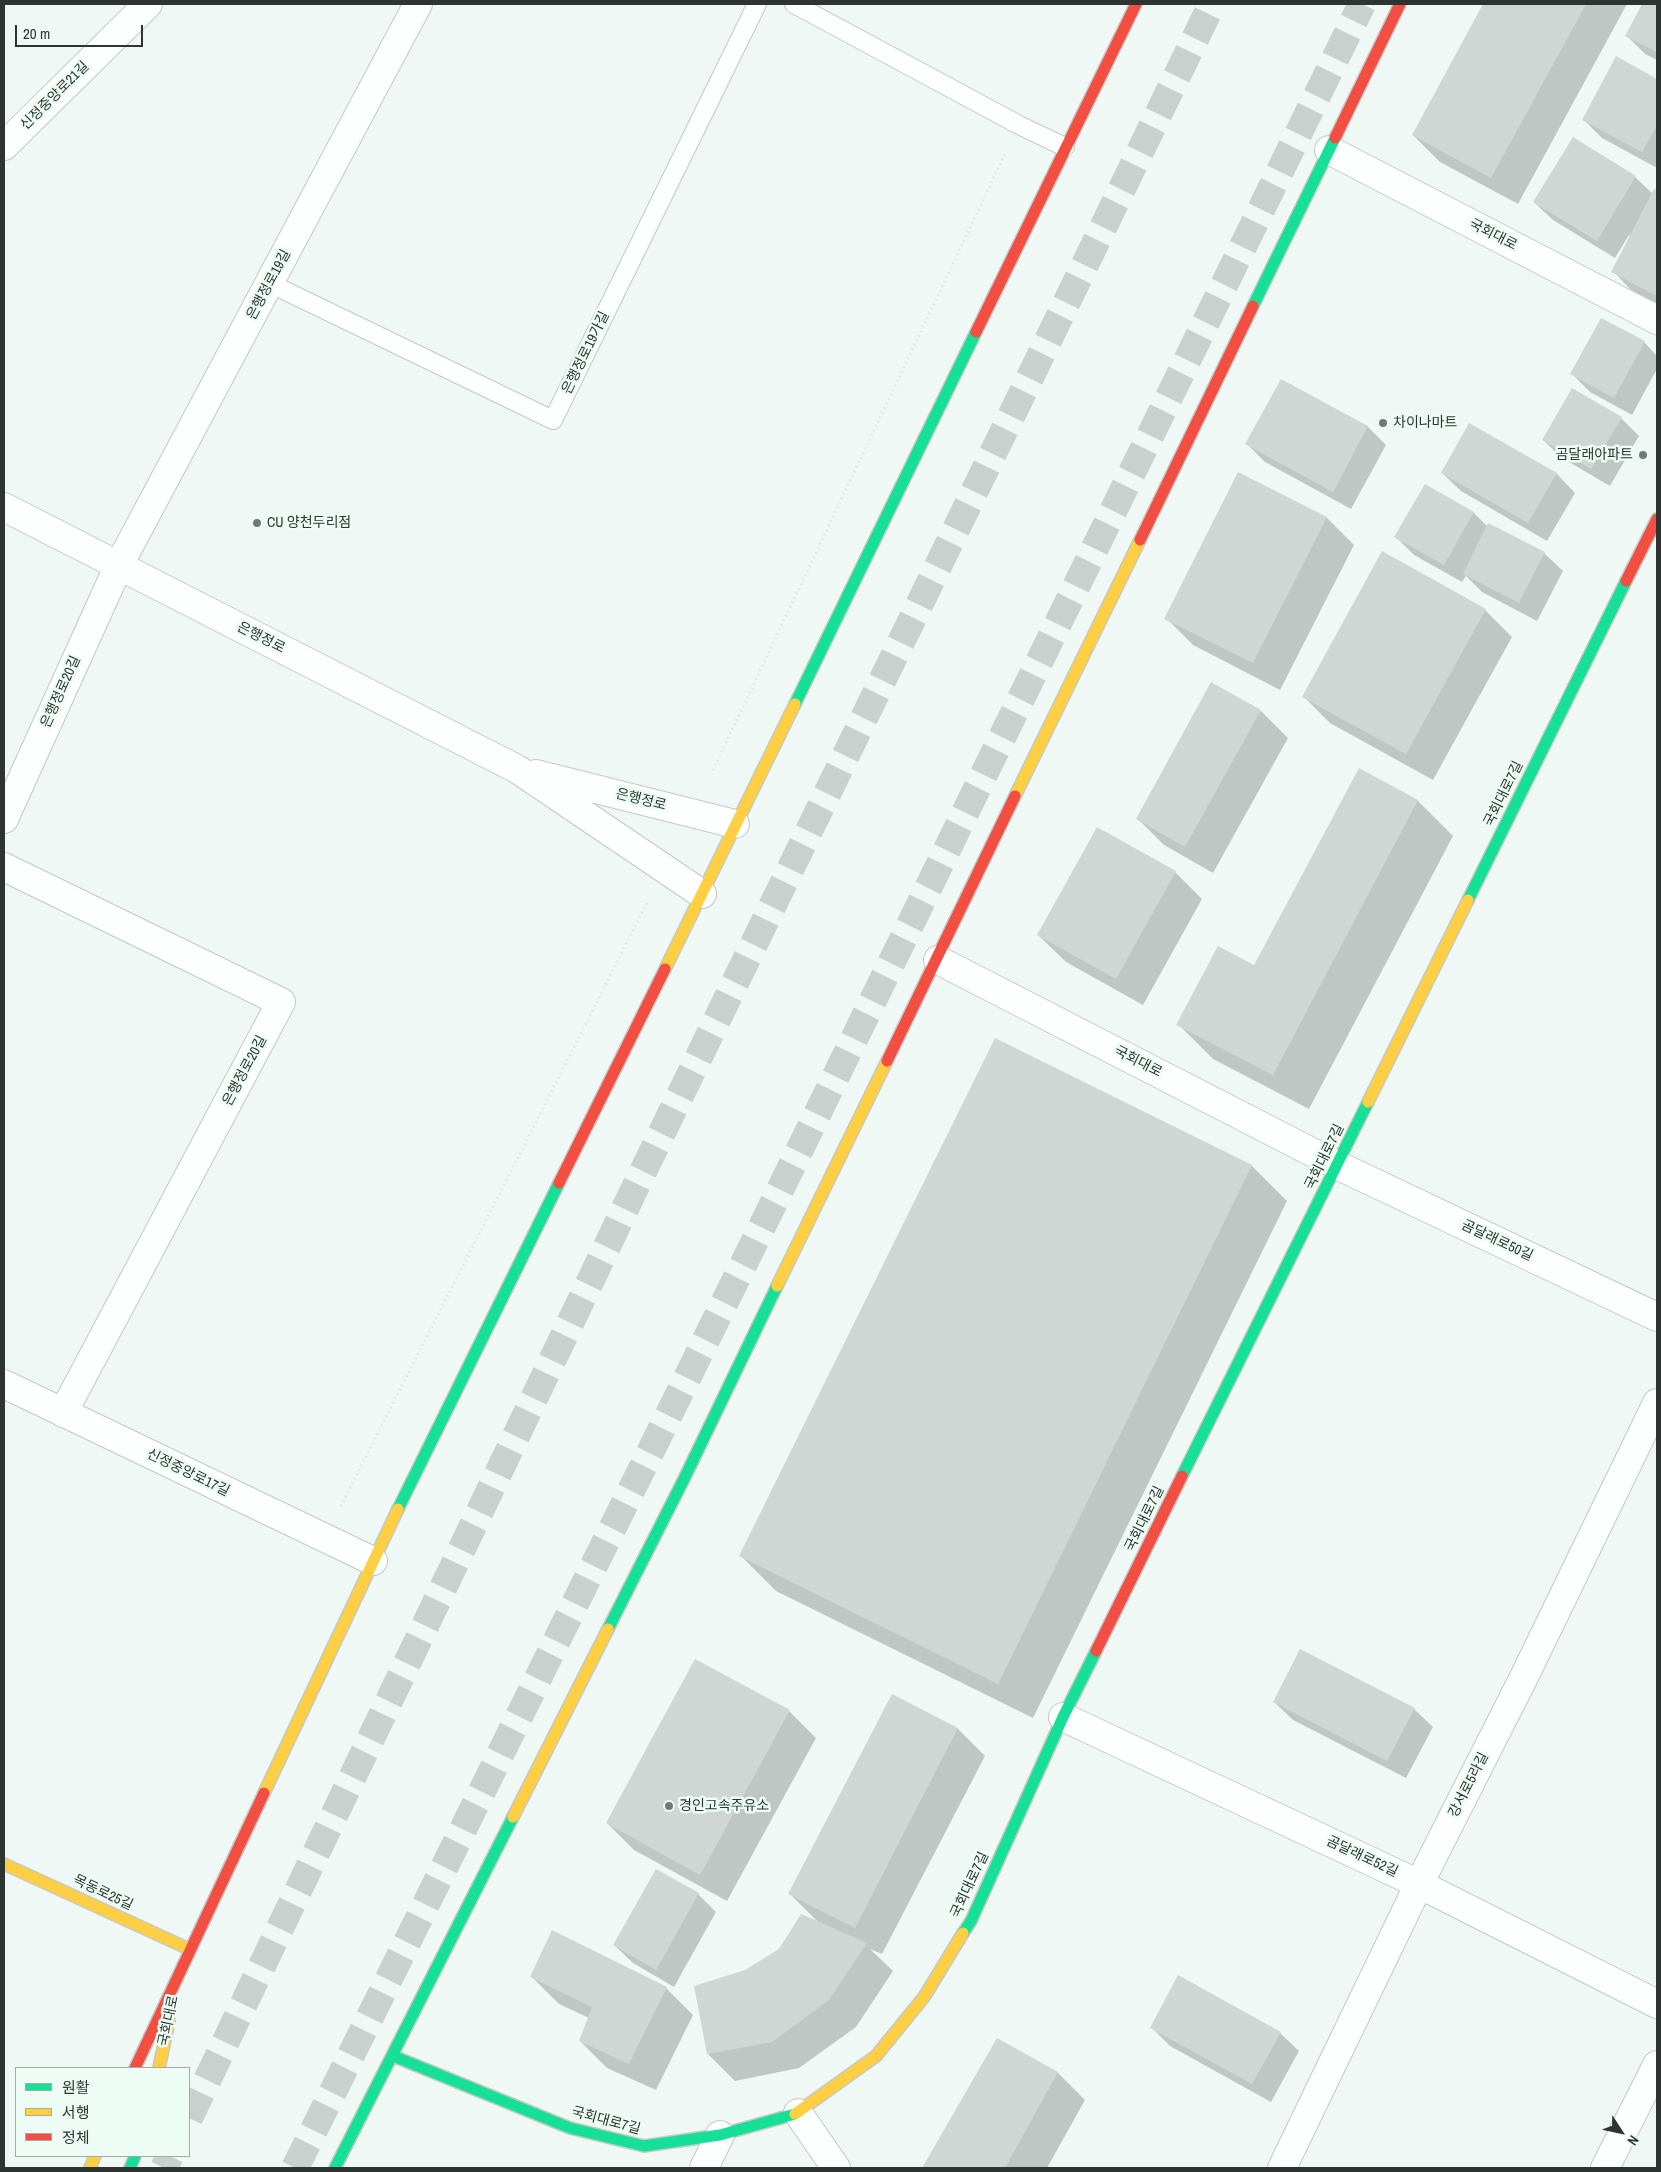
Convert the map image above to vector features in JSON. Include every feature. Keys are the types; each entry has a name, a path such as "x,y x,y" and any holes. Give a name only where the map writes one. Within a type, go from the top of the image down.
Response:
{"main road":[{"path":"135,2067 373,1561 702,894 1136,4"},
{"path":"336,2168 684,1479 938,960 1400,4"},
{"name":"국회대로7길","path":"393,2056 570,2128 644,2146 720,2135 798,2113 876,2056 924,1997 971,1921 1063,1717 1657,519"},
{"name":"목동로25길","path":"4,1864 190,1949"},
{"name":"국회대로","path":"159,2067 179,1973"}],"street":[{"name":"신정중앙로21길","path":"4,146 148,4"},
{"name":"은행정로19길","path":"119,565 418,4"},
{"name":"국회대로","path":"1329,150 1657,320"},
{"name":"은행정로","path":"4,506 517,769 702,894"},
{"name":"은행정로20길","path":"4,819 119,565"},
{"name":"은행정로","path":"517,769 735,824"},
{"name":"은행정로20길","path":"4,867 281,1002 63,1413"},
{"name":"국회대로","path":"938,960 1337,1165"},
{"name":"곰달래로50길","path":"1337,1165 1657,1317"},
{"name":"신정중앙로17길","path":"4,1384 373,1561"},
{"name":"강서로5라길","path":"1282,2168 1419,1884 1524,1677 1657,1403"},
{"name":"곰달래로52길","path":"1063,1717 1419,1884 1657,2004"},
{"path":"1605,2168 1657,2065"},
{"path":"798,2113 836,2168"},
{"path":"704,2168 720,2135"}],"lane":[{"name":"은행정로19가길","path":"269,284 553,420 757,4"},
{"path":"794,4 1019,125 1065,147"}],"path":[{"path":"713,770 1019,125"},
{"path":"324,1538 652,894"}],"building":[{"path":"1483,4 1586,4 1491,178 1412,135"},
{"path":"1642,4 1657,4 1657,52 1625,36"},
{"path":"1616,56 1657,79 1657,125 1642,152 1582,120"},
{"path":"1573,137 1636,176 1597,241 1533,202"},
{"path":"1654,189 1657,190 1657,296 1611,272"},
{"path":"1601,318 1645,341 1614,398 1570,374"},
{"path":"1281,379 1368,426 1333,492 1245,444"},
{"path":"1572,388 1622,417 1591,469 1542,440"},
{"path":"1469,423 1557,473 1528,523 1441,473"},
{"path":"1238,472 1327,517 1253,663 1164,619"},
{"path":"1425,484 1474,512 1444,565 1394,537"},
{"path":"1488,523 1545,552 1519,603 1463,574"},
{"path":"1382,551 1486,609 1406,754 1302,697"},
{"path":"1211,682 1261,710 1185,847 1136,819"},
{"path":"1359,768 1418,800 1273,1075 1176,1025 1218,946 1254,965"},
{"path":"1097,827 1176,871 1116,979 1037,935"},
{"path":"995,1038 1252,1165 998,1684 739,1556"},
{"path":"1300,1649 1415,1708 1387,1761 1273,1702"},
{"path":"695,1659 790,1710 700,1875 606,1823"},
{"path":"892,1694 958,1728 855,1928 788,1894"},
{"path":"656,1869 699,1893 656,1970 613,1945"},
{"path":"801,1914 867,1943 829,2000 772,2042 707,2054 694,1986 745,1970 779,1949"},
{"path":"552,1930 667,1987 629,2064 579,2041 592,2007 530,1977"},
{"path":"1178,1975 1281,2032 1252,2084 1150,2028"},
{"path":"997,2038 1058,2072 1005,2168 922,2168"}],"tunnel":[{"path":"190,2116 633,1192 1212,4"},
{"path":"295,2168 749,1253 1362,4"},
{"path":"164,2168 170,2157"}],"traffic: fast":[{"path":"1253,306 1335,138"},
{"path":"795,704 976,332"},
{"path":"1468,900 1626,581"},
{"path":"1182,1476 1368,1102"},
{"path":"398,1509 559,1183"},
{"path":"608,1629 684,1479 777,1286"},
{"path":"963,1933 971,1921 1063,1717 1096,1651"},
{"path":"335,2168 513,1817"},
{"path":"393,2056 570,2128 644,2146 720,2135 795,2114"},
{"path":"130,2168 135,2157"}],"traffic: slow":[{"path":"1015,796 1140,540"},
{"path":"665,969 795,704"},
{"path":"1368,1102 1468,900"},
{"path":"777,1286 887,1061"},
{"path":"264,1793 398,1509"},
{"path":"513,1817 608,1629"},
{"path":"4,1864 189,1949"},
{"path":"795,2114 876,2056 924,1997 963,1933"},
{"path":"159,2067 169,2021"},
{"path":"90,2168 95,2157"}],"traffic: jam":[{"path":"976,332 1136,4"},
{"path":"1335,138 1400,4"},
{"path":"1140,540 1253,306"},
{"path":"1626,581 1657,519"},
{"path":"887,1061 1015,796"},
{"path":"559,1183 665,969"},
{"path":"1096,1651 1182,1476"},
{"path":"135,2067 264,1793"}],"place":[{"name":"차이나마트","path":"1383,423"},
{"name":"곰달래아파트","path":"1643,455"},
{"name":"CU 양천두리점","path":"257,523"},
{"name":"경인고속주유소","path":"669,1806"}]}
